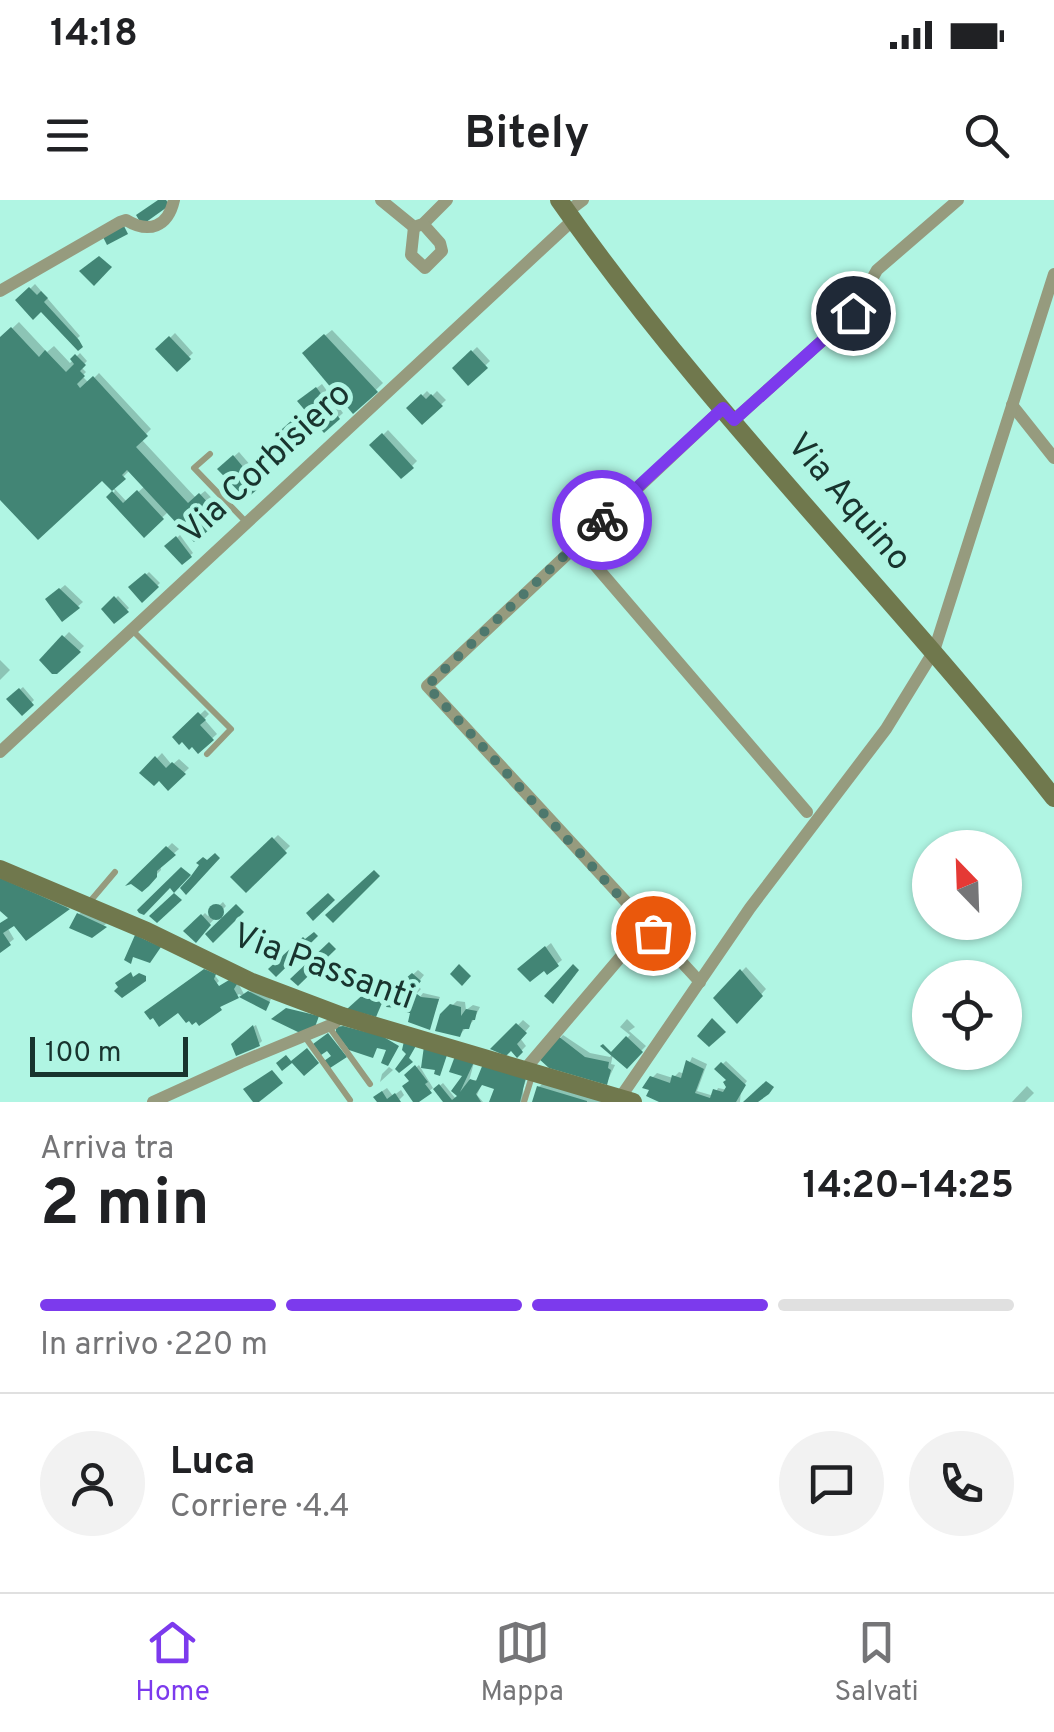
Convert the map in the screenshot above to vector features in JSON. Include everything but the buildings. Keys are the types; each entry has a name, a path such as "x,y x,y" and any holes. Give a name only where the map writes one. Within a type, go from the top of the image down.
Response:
{"street":[{"path":"0,290 120,222 126,220 154,228 172,208 174,200"},
{"path":"381,200 419,226 447,200"},
{"name":"Via Corbisiero","path":"0,752 247,523 566,211 584,200"},
{"path":"700,982 427,686 576,544 853,313 877,270 958,200"},
{"name":"Via Aquino","path":"566,211 631,298 1054,798"},
{"path":"627,1100 750,908 886,729 934,652 1054,274"},
{"path":"1012,405 1054,458"},
{"path":"576,544 806,812"},
{"name":"Via Passanti","path":"0,868 335,1021 530,1069 627,1100"},
{"path":"530,1069 641,933"},
{"path":"153,1102 335,1021"}],"lane":[{"path":"210,454 194,468 247,523"},
{"path":"132,630 231,728 207,754"},
{"path":"86,906 115,872"},
{"path":"335,1021 370,1084"},
{"path":"304,1036 350,1100"},
{"path":"524,1102 530,1069"}],"way so far":[{"path":"602,520 427,686 653,933"}],"route":[{"path":"602,520 723,408 734,420 853,313"}]}
